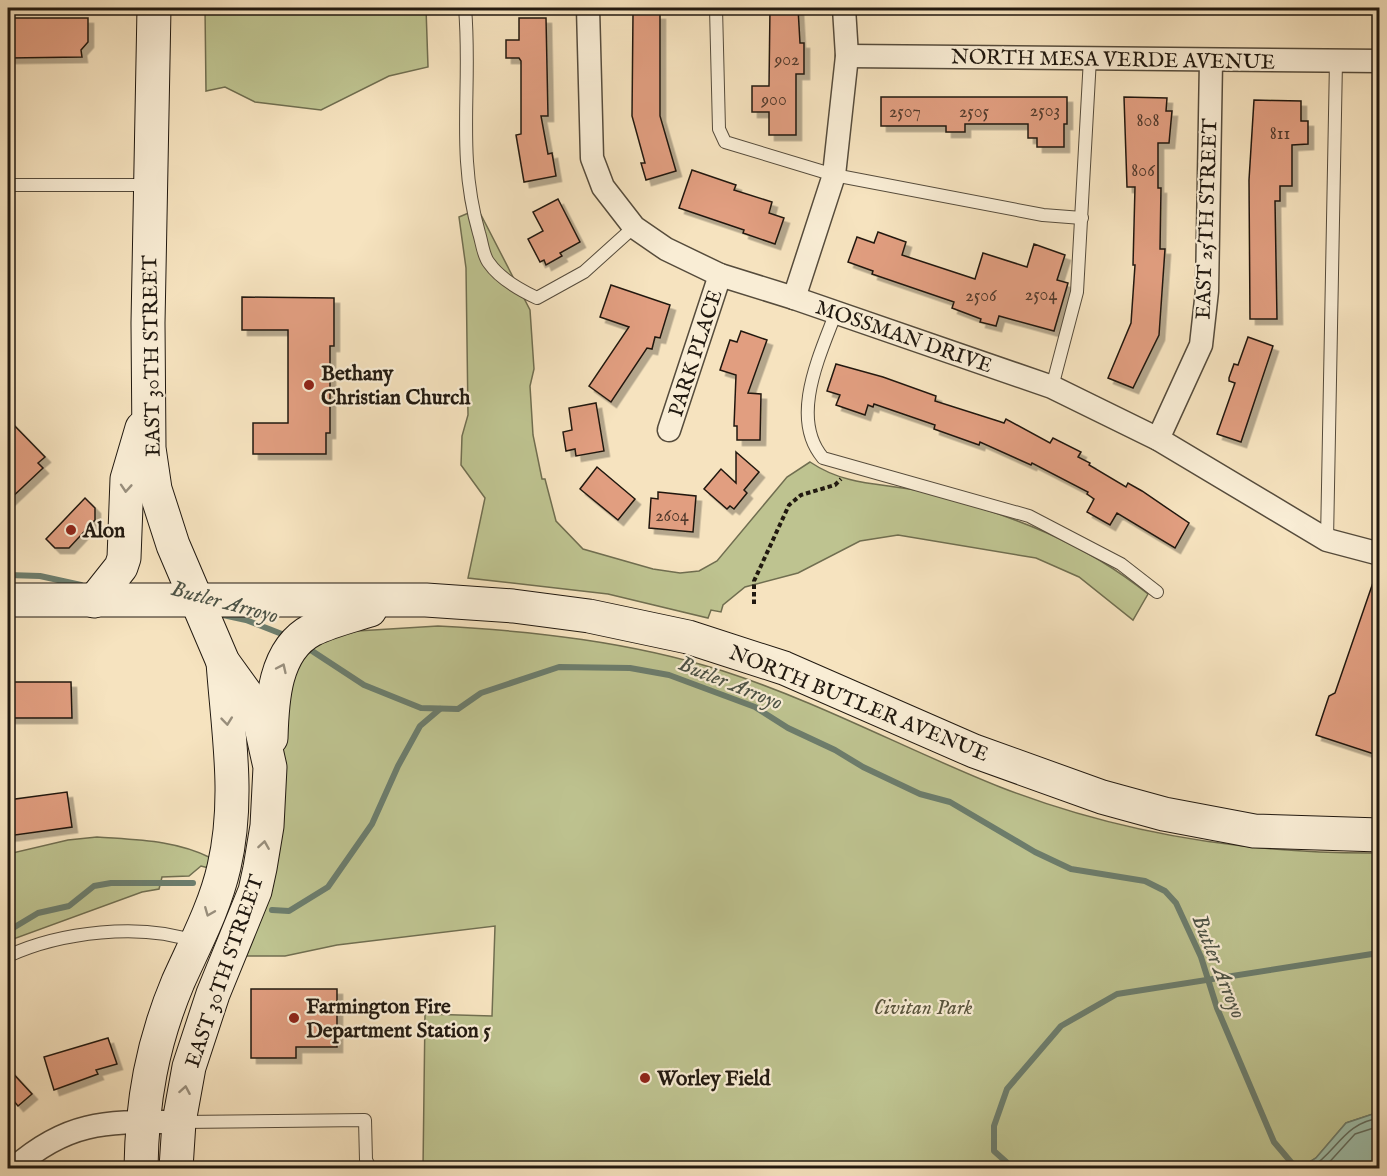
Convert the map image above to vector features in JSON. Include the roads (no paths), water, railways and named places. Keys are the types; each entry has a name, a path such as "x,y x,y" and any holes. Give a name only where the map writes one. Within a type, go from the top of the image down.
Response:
{"main road":[{"name":"EAST 30TH STREET","path":"154,8 147,411 149,448 158,500 173,544 223,662 257,710 270,767 267,826 255,891 213,994 189,1067 179,1122 176,1168"},
{"path":"94,601 121,567 124,558 127,479 147,411"},
{"name":"NORTH BUTLER AVENUE","path":"8,600 453,601 536,608 647,627 724,647 784,668 957,744 1101,798 1195,821 1254,831 1380,835"},
{"path":"270,767 272,706 277,678 285,661 298,643 311,630 392,602"},
{"path":"141,1168 145,1092 158,1038 178,983 220,883 232,821 234,780 223,662"}],"street":[{"name":"MOSSMAN DRIVE","path":"588,8 592,158 603,187 634,227 666,249 720,275 836,312 1052,387 1158,439 1327,540 1380,554"},
{"path":"794,298 834,175 847,56 844,8"},
{"name":"NORTH MESA VERDE AVENUE","path":"847,56 1380,61"},
{"name":"EAST 25TH STREET","path":"1158,439 1201,345 1207,291 1211,61"},
{"name":"PARK PLACE","path":"669,430 720,275"},
{"path":"14,1168 38,1148 89,1125 179,1122"}],"lane":[{"path":"465,8 467,30 464,142 470,201 488,262 517,289 537,298 584,272 634,227"},
{"path":"716,8 719,129 725,142 834,175 1043,215 1082,218"},
{"path":"1052,387 1077,292 1090,58"},
{"path":"1327,540 1336,61"},
{"path":"8,185 150,185"},
{"path":"836,312 820,355 807,420 813,447 823,458 1029,516 1121,564 1157,592"},
{"path":"8,956 53,939 89,935 169,933 196,942"},
{"path":"179,1122 365,1120 366,1160 370,1168"}],"water":[{"path":"1379,1112 1379,1168 1300,1168 1316,1158 1346,1123"}],"waterway":[{"name":"Butler Arroyo","path":"8,575 40,576 81,585"},
{"name":"Butler Arroyo","path":"223,615 246,620 287,636"},
{"name":"Butler Arroyo","path":"306,647 364,685 421,708 458,709 481,693 559,667 630,668 669,675 755,707 788,728 835,750 863,767 920,794 950,802 1035,852 1071,869 1145,881 1165,891 1176,903 1201,957 1217,1008 1274,1142 1296,1168"},
{"path":"272,910 289,911 328,887 372,824 398,766 420,726 440,709"},
{"path":"8,931 38,913 69,906 94,886 111,883 193,883"},
{"path":"1013,1168 994,1151 994,1126 1007,1089 1061,1026 1117,994 1372,954 1380,956"}],"place":[{"name":"Bethany Christian Church","path":"309,385"},
{"name":"Alon","path":"71,530"},
{"name":"Farmington Fire Department Station 5","path":"294,1018"},
{"name":"Worley Field","path":"645,1078"}],"park label":[{"name":"Civitan Park","path":"923,1007"}]}
